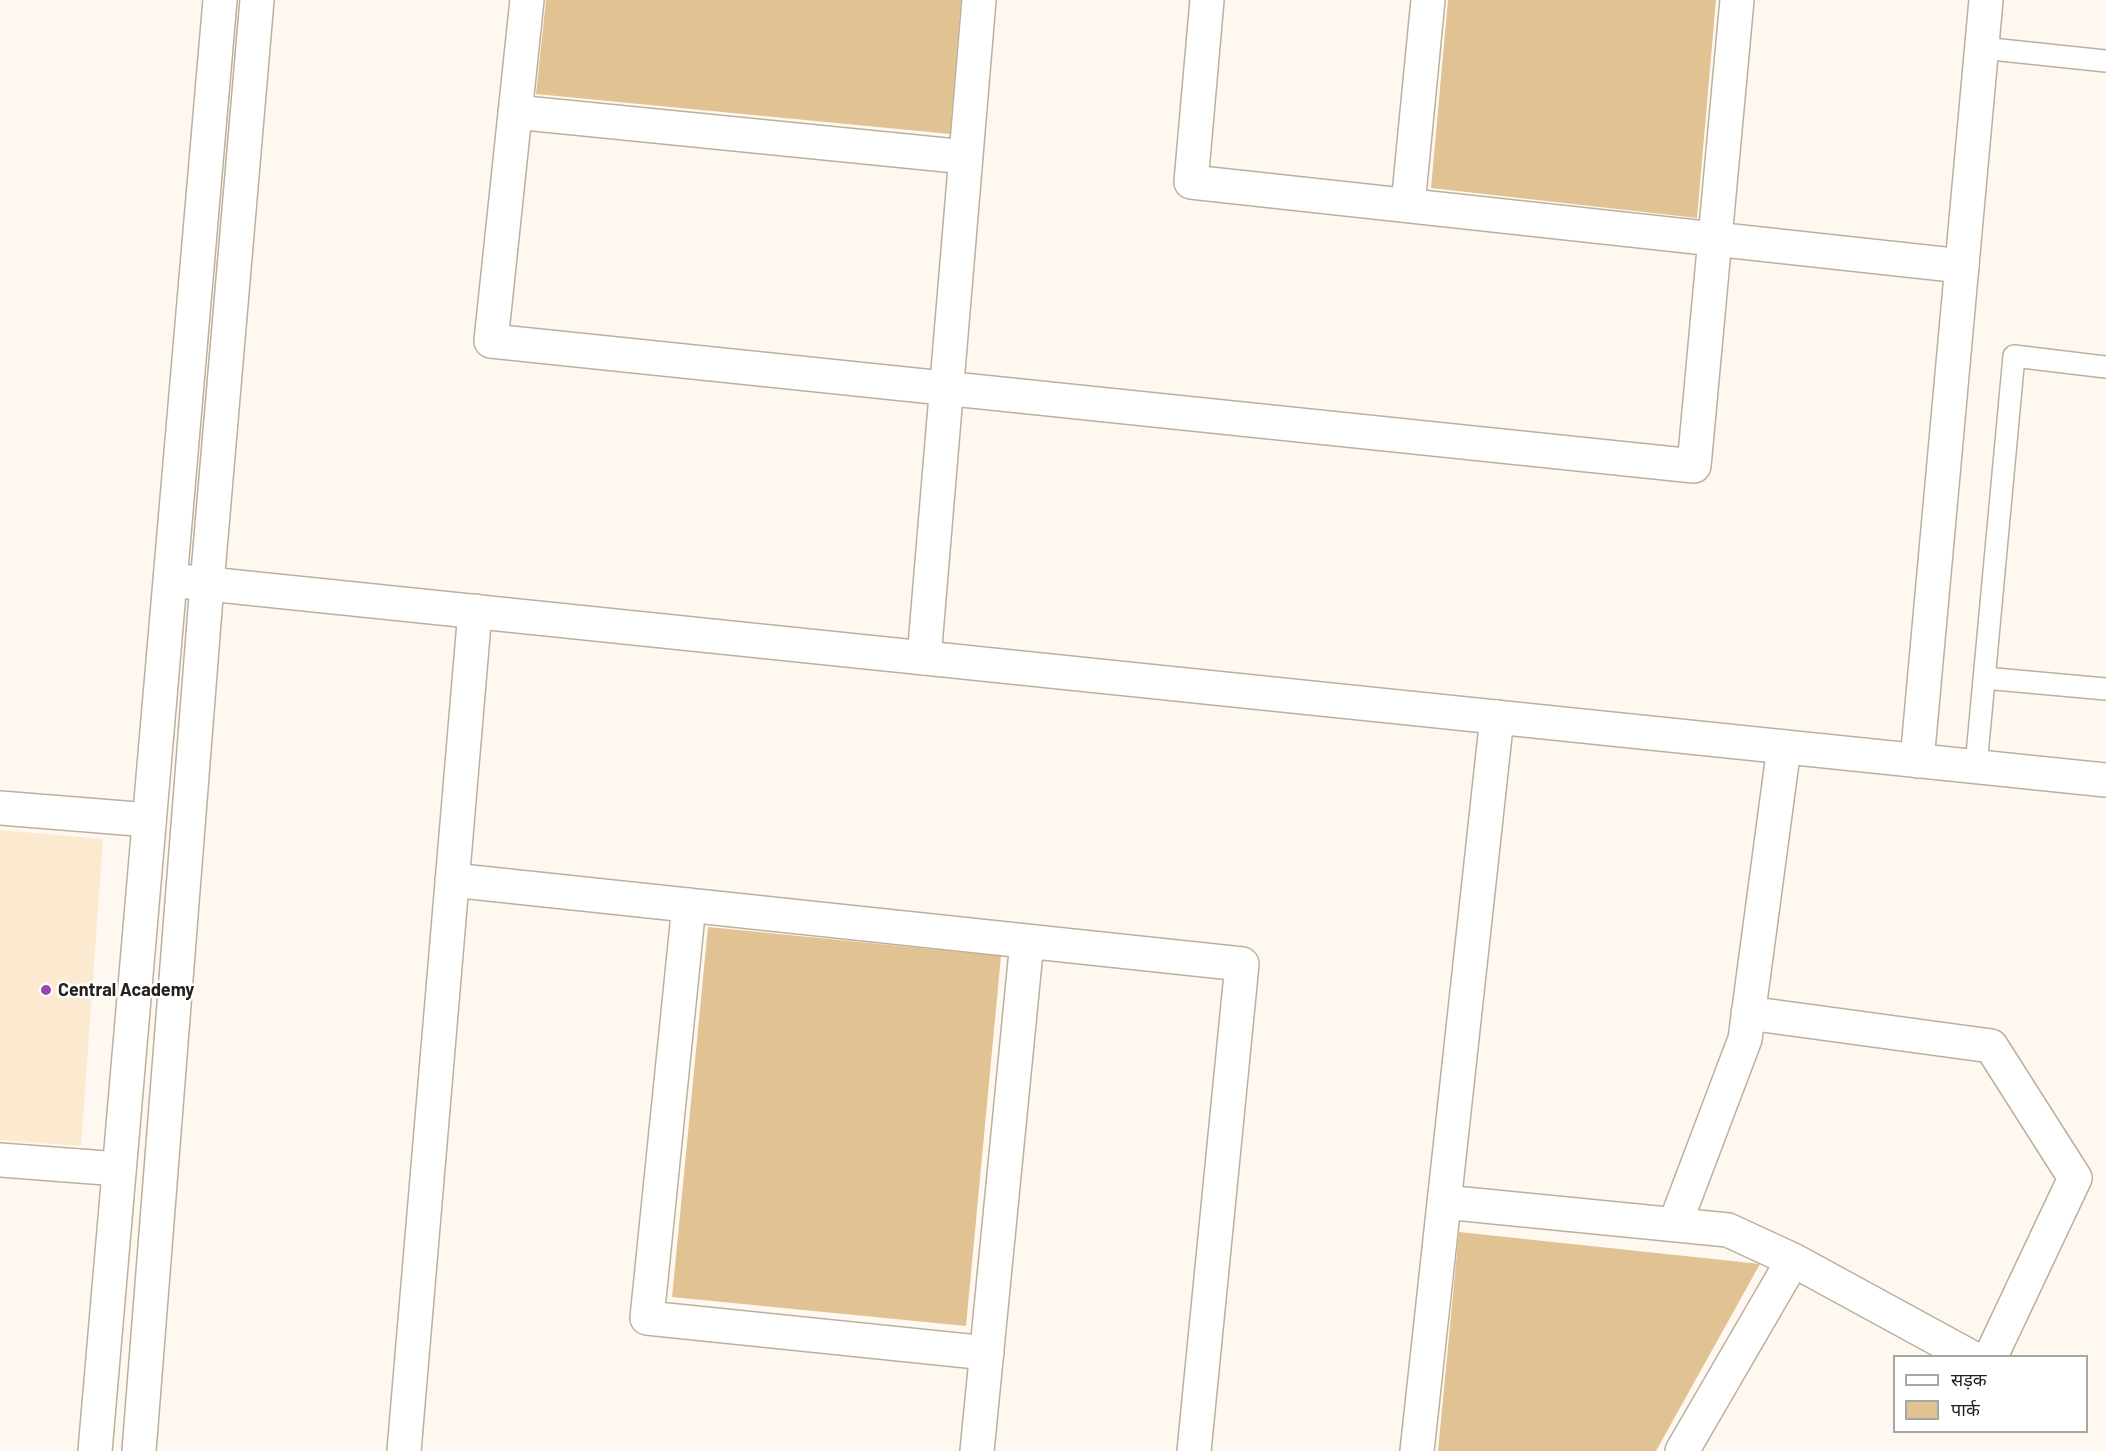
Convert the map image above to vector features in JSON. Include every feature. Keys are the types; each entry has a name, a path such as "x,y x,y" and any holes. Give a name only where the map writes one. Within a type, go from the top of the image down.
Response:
{"street":[{"path":"95,1451 220,0"},
{"path":"139,1451 207,584 257,0"},
{"path":"527,0 491,341 1694,466 1737,0"},
{"path":"924,658 979,0"},
{"path":"1207,0 1191,182 1962,266"},
{"path":"1408,206 1428,0"},
{"path":"1917,761 1986,0"},
{"path":"515,112 966,157"},
{"path":"170,580 2106,780"},
{"path":"404,1451 475,611"},
{"path":"1417,1451 1497,717"},
{"path":"1675,1224 1745,1039 1784,747"},
{"path":"0,808 149,820"},
{"path":"453,880 1242,964 1194,1451"},
{"path":"689,905 647,1318 987,1353"},
{"path":"977,1451 1027,941"},
{"path":"1748,1013 1991,1046 2075,1178 1991,1355"},
{"path":"0,1160 119,1169"},
{"path":"1444,1202 1728,1230 1793,1260 1967,1355"},
{"path":"1682,1451 1793,1260"}],"lane":[{"path":"1982,48 2106,61"},
{"path":"1976,766 2014,356 2106,367"},
{"path":"1984,678 2106,689"}],"shaded area":[{"name":"Central Academy","path":"0,830 103,839 81,1146 0,1140"}],"green space":[{"path":"546,0 961,0 950,134 536,94"},
{"path":"1448,0 1716,0 1697,218 1431,188"},
{"path":"708,927 1001,956 966,1326 672,1297"},
{"path":"1459,1232 1760,1264 1656,1451 1438,1451"}],"place":[{"name":"Central Academy","path":"46,990"}]}
